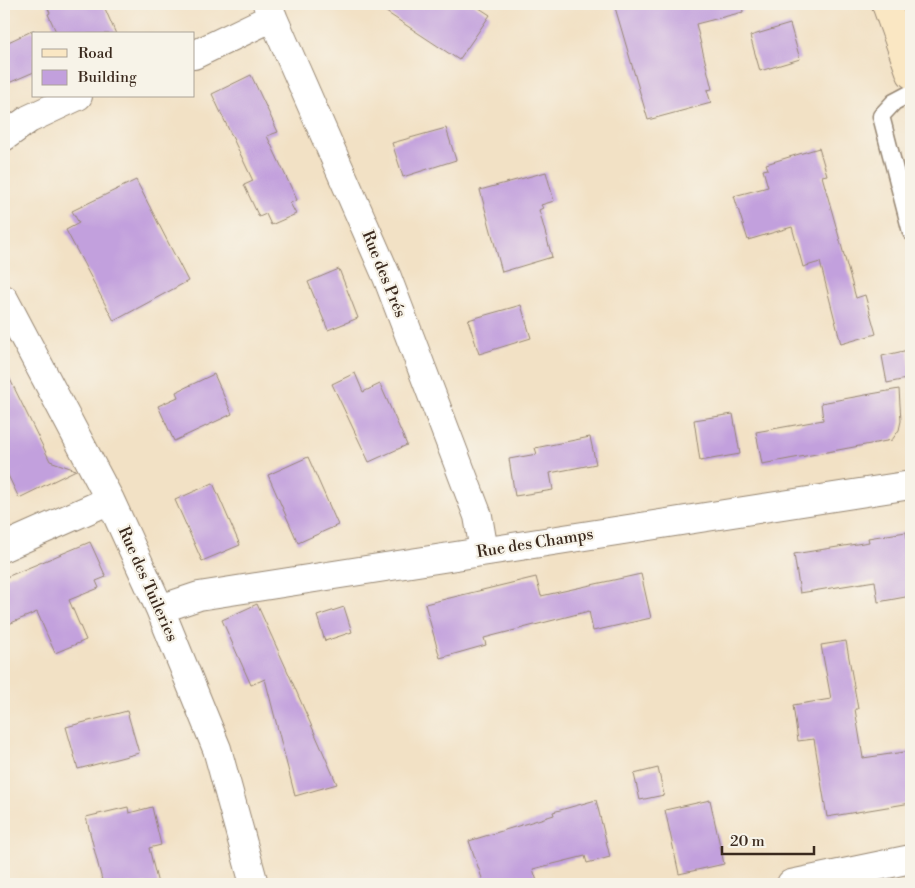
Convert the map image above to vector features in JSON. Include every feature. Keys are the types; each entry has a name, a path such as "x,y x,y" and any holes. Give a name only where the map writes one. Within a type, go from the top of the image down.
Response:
{"main road":[{"path":"886,4 911,74"}],"street":[{"path":"195,54 270,11"},
{"name":"Rue des Prés","path":"270,11 387,277 478,516 484,551"},
{"path":"4,137 29,119 74,98"},
{"name":"Rue des Tuileries","path":"4,299 110,500 160,609 216,749 254,884"},
{"name":"Rue des Champs","path":"160,609 199,596 911,485"},
{"path":"4,547 110,500"},
{"path":"791,884 911,859"}],"lane":[{"path":"911,93 894,102 881,116 911,232"}],"building":[{"path":"46,4 103,4 115,32 56,32 48,14 50,13"},
{"path":"374,4 473,4 490,15 459,60"},
{"path":"614,4 742,4 743,12 696,24 712,89 707,90 711,103 648,120"},
{"path":"790,24 800,59 760,71 750,36"},
{"path":"34,30 32,32 32,73 4,85 4,44"},
{"path":"251,75 278,132 267,136 297,200 290,203 296,214 271,225 266,214 259,217 244,185 253,181 212,94"},
{"path":"446,128 456,160 403,177 392,143"},
{"path":"819,148 827,175 822,176 856,298 865,295 876,334 841,344 820,262 803,267 792,227 748,240 734,196 768,187 763,170 768,169 766,164"},
{"path":"546,172 554,201 541,205 543,208 539,210 552,257 502,272 480,190"},
{"path":"136,180 188,281 114,321 66,230 79,223 72,211"},
{"path":"339,269 358,318 328,330 308,282"},
{"path":"521,305 531,338 479,354 468,320"},
{"path":"908,350 911,378 887,383 882,356"},
{"path":"4,367 50,461 76,470 19,498 4,467"},
{"path":"355,373 363,392 380,384 407,445 369,462 332,384"},
{"path":"214,374 232,414 174,441 158,406 178,397 176,392"},
{"path":"899,389 901,421 899,430 892,440 762,464 756,432 823,420 821,403"},
{"path":"733,414 740,454 700,461 694,420"},
{"path":"590,437 596,464 550,473 553,490 515,496 509,459 537,454 535,448"},
{"path":"308,457 338,525 298,543 268,475"},
{"path":"213,483 240,545 202,561 175,500"},
{"path":"906,532 909,551 911,551 911,596 878,602 875,581 800,593 794,554 869,542 868,538"},
{"path":"90,542 106,577 96,581 99,588 69,600 86,640 55,653 37,612 4,626 4,578"},
{"path":"641,574 651,618 593,631 589,611 484,638 486,645 440,658 425,604 536,577 541,596"},
{"path":"257,604 337,784 295,796 265,679 251,685 222,620"},
{"path":"344,607 352,632 325,641 317,616"},
{"path":"846,641 858,709 855,709 863,758 911,751 911,803 827,817 814,739 798,741 793,705 831,699 821,645"},
{"path":"127,711 139,753 78,769 66,727"},
{"path":"658,768 664,795 640,800 634,774"},
{"path":"596,800 610,857 587,863 585,856 533,869 538,884 484,884 469,841 554,815 553,812"},
{"path":"710,800 724,864 679,874 665,810"},
{"path":"128,807 129,813 152,807 161,845 149,848 158,884 103,884 86,817"}]}
